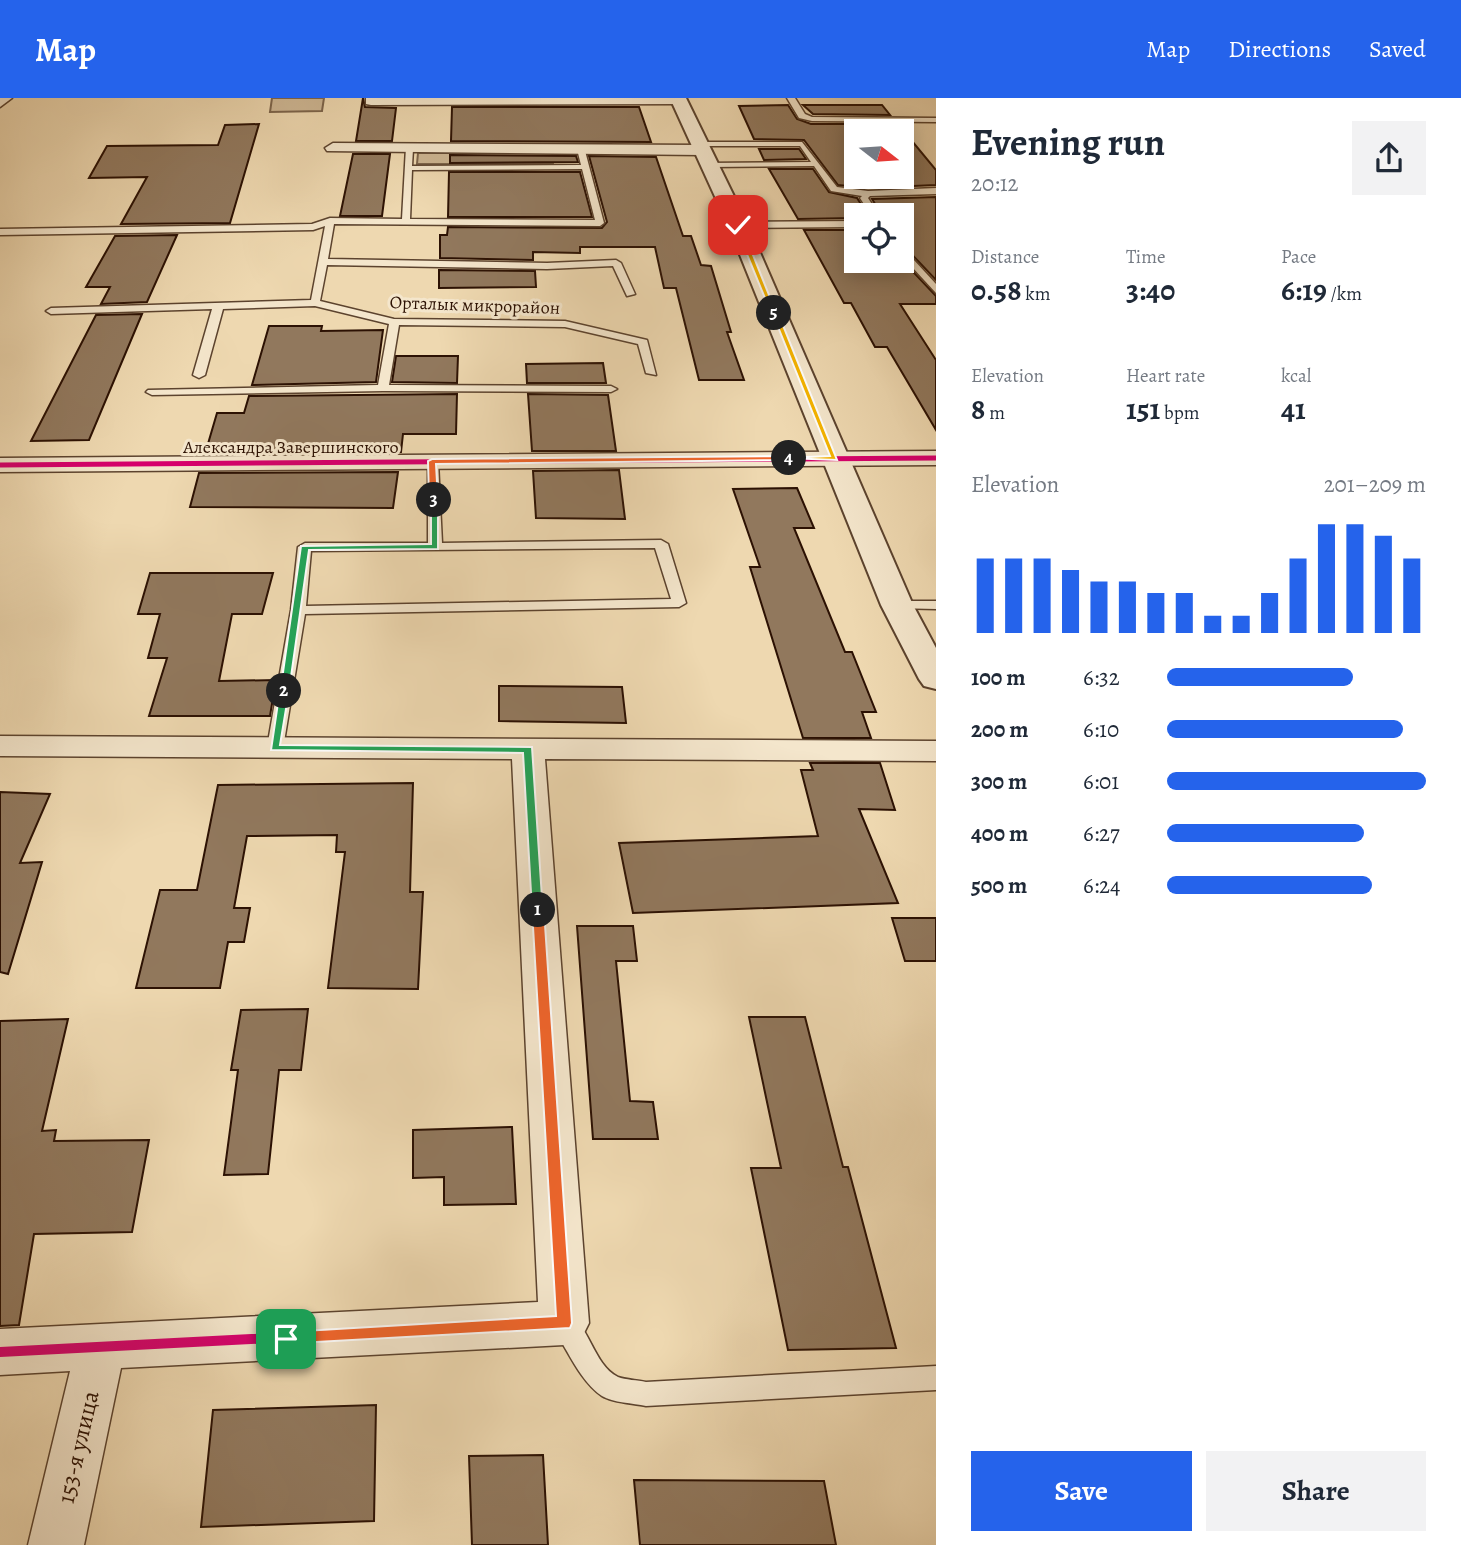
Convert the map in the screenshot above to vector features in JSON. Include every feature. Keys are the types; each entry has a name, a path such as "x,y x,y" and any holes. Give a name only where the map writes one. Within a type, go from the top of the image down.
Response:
{"street":[{"path":"0,103 5,98"},
{"path":"371,100 678,99 738,225 897,605 936,679"},
{"path":"333,148 581,149 704,153"},
{"name":"Александра Завершинского","path":"0,465 936,458"},
{"path":"0,746 936,751"},
{"path":"0,1352 100,1349 564,1323 528,749"},
{"name":"153-я улица","path":"56,1545 100,1349"}],"lane":[{"path":"791,98 802,116 812,119 936,120"},
{"path":"704,153 802,144 834,189 868,194 936,191"},
{"path":"406,221 409,149"},
{"path":"0,232 313,227 330,221 600,223 581,149"},
{"path":"704,153 817,164"},
{"path":"407,167 586,167"},
{"path":"867,203 864,198 868,194"},
{"path":"315,303 330,221"},
{"path":"738,225 844,224"},
{"path":"323,262 547,266 616,263 630,293"},
{"path":"914,264 936,290"},
{"name":"Орталык микрорайон","path":"51,310 315,303 394,322 565,324 643,342 653,373"},
{"path":"199,375 218,307"},
{"path":"383,388 394,322"},
{"path":"152,392 383,388 611,390"},
{"path":"432,461 435,547"},
{"path":"275,748 298,610 304,547 660,544 679,603 298,610"},
{"path":"897,605 936,605"},
{"path":"564,1323 592,1368 610,1387 646,1394 936,1378"}],"shaded area":[{"path":"272,98 324,98 322,111 270,112"},
{"path":"418,153 552,153 553,164 417,164"}],"building":[{"path":"363,98 365,107 396,108 392,141 356,141"},
{"path":"788,105 797,119 811,124 844,124 844,186 838,185 804,140 754,139 739,106"},
{"path":"803,105 882,105 890,115 813,114"},
{"path":"452,107 639,107 651,142 451,141"},
{"path":"259,124 230,223 121,224 147,177 89,178 107,146 218,145 225,125"},
{"path":"914,143 936,170 936,185 914,186"},
{"path":"759,149 799,149 806,159 764,160"},
{"path":"353,154 390,154 382,216 340,216"},
{"path":"450,155 576,156 578,162 450,163"},
{"path":"589,156 656,157 683,236 691,236 701,265 711,266 731,332 727,332 744,380 699,380 676,288 664,288 655,247 580,247 580,253 533,252 533,260 440,258 440,235 447,235 448,227 602,228 607,222"},
{"path":"769,169 813,169 829,192 857,198 860,203 844,203 844,218 798,219"},
{"path":"449,172 580,172 592,217 448,217"},
{"path":"936,197 936,280 914,257 914,203 874,203 872,199"},
{"path":"804,230 844,230 844,273 914,273 936,296 936,304 900,304 936,360 936,430 887,347 875,347 851,303 844,303"},
{"path":"177,235 147,302 101,304 110,287 86,287 115,236"},
{"path":"439,270 535,271 536,287 439,288"},
{"path":"142,314 89,440 31,441 96,315"},
{"path":"269,326 322,326 321,331 383,330 376,382 252,385"},
{"path":"396,356 458,356 457,383 392,382"},
{"path":"603,363 606,383 527,383 526,364"},
{"path":"457,394 456,434 403,434 401,452 205,454 217,413 244,413 249,396"},
{"path":"528,394 608,395 616,451 532,451"},
{"path":"619,470 625,519 536,518 533,471"},
{"path":"398,472 393,508 190,507 199,473"},
{"path":"797,488 814,528 794,528 845,652 852,652 876,712 862,712 871,738 803,738 750,567 760,567 733,489"},
{"path":"150,573 273,573 262,614 232,614 219,681 276,680 270,716 149,716 167,658 148,658 160,614 138,614"},
{"path":"499,686 622,687 626,723 499,721"},
{"path":"810,763 880,763 895,810 859,809 898,903 633,913 619,843 818,836 801,770 813,770"},
{"path":"413,783 410,892 423,892 418,989 328,988 345,852 336,852 337,835 247,836 234,908 250,908 244,942 228,942 220,988 136,988 160,890 197,890 218,785"},
{"path":"0,792 50,794 20,863 42,862 8,974 0,972"},
{"path":"892,918 936,918 936,961 905,961"},
{"path":"577,926 633,926 637,961 616,961 630,1101 653,1102 658,1139 593,1139"},
{"path":"308,1009 301,1070 279,1070 268,1174 224,1175 238,1070 231,1070 241,1010"},
{"path":"749,1017 805,1017 843,1167 848,1167 896,1348 788,1350 751,1168 781,1168"},
{"path":"68,1019 42,1131 56,1130 54,1141 149,1140 132,1232 34,1234 19,1325 0,1326 0,1021"},
{"path":"512,1127 516,1204 444,1205 444,1177 413,1178 413,1130"},
{"path":"376,1405 374,1521 201,1527 213,1410"},
{"path":"543,1455 548,1545 472,1545 469,1456"},
{"path":"634,1480 824,1481 836,1545 640,1545"}],"cycle path":[{"path":"0,465 936,458"},
{"path":"0,1352 564,1323 528,749"}],"route":[{"path":"286,1339 564,1323 528,749 275,748 298,610 304,547 435,547 432,461 835,458 738,225"}]}
